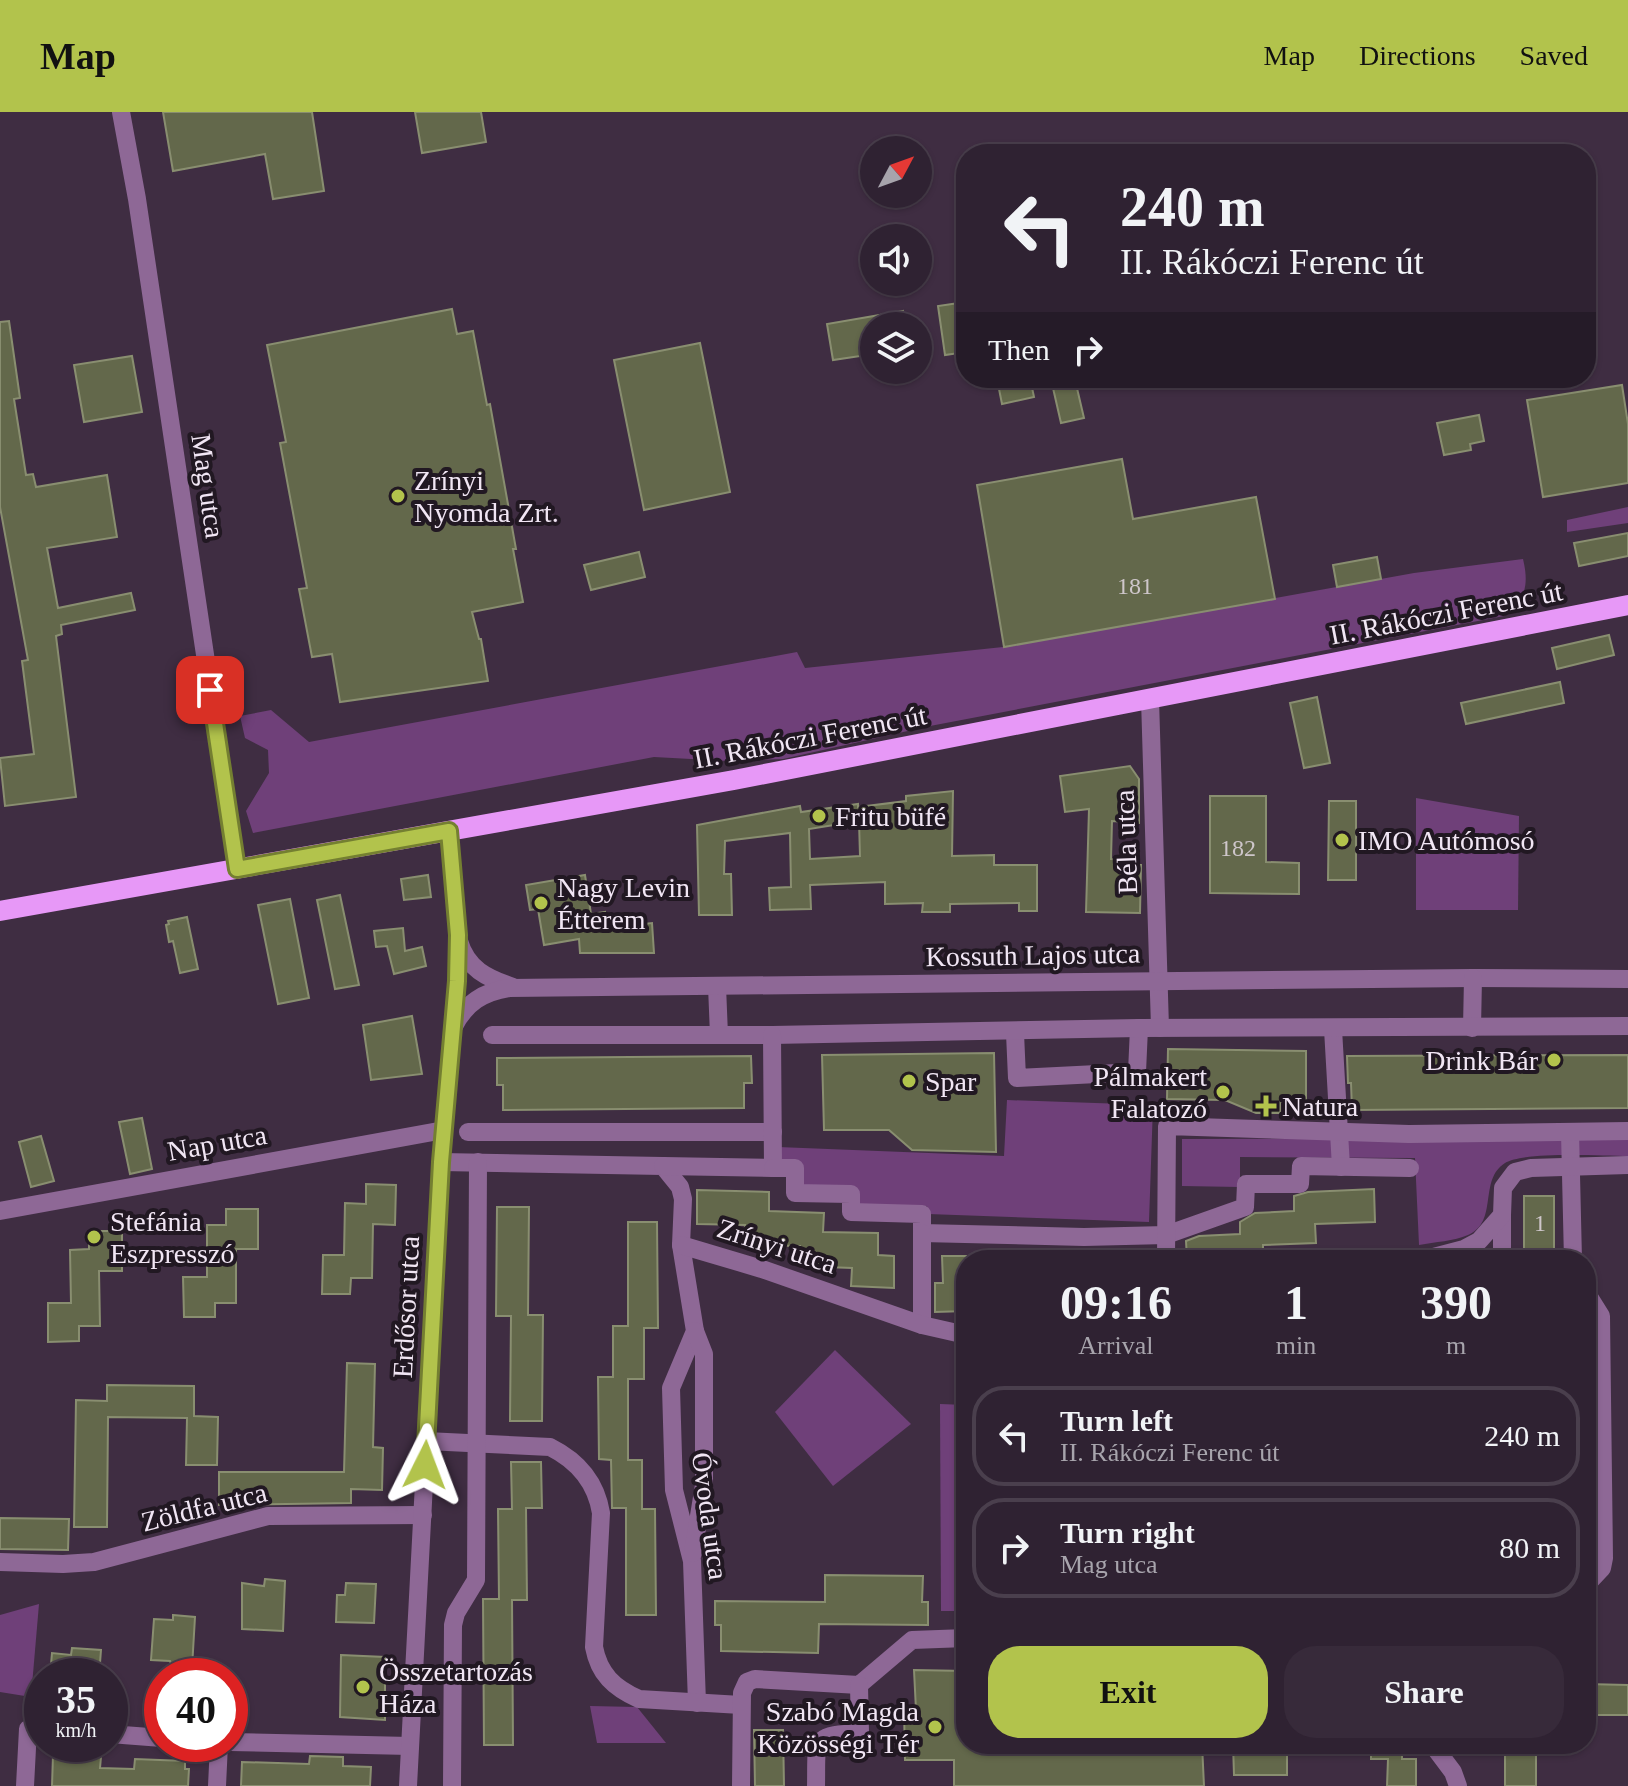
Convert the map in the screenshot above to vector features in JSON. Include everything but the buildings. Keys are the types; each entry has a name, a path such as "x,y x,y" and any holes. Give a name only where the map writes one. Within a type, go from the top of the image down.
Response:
{"main road":[{"name":"II. Rákóczi Ferenc út","path":"0,911 734,780 1628,605"}],"street":[{"name":"Mag utca","path":"121,112 237,869"},
{"name":"Béla utca","path":"1150,699 1160,1028"},
{"name":"Erdősor utca","path":"408,1786 441,1162 454,1026 458,935 449,831"},
{"path":"458,935 473,967 490,979 520,989"},
{"path":"1472,1028 1473,978"},
{"name":"Kossuth Lajos utca","path":"454,1026 466,1008 483,995 497,990 520,989 1628,979"},
{"path":"717,986 719,1035"},
{"path":"492,1035 1628,1026"},
{"path":"1015,1033 1017,1078 1137,1072 1139,1028"},
{"path":"1333,1029 1341,1167"},
{"path":"772,1035 773,1168"},
{"path":"1166,1250 1167,1126 1341,1133 1628,1131"},
{"name":"Nap utca","path":"0,1211 444,1130"},
{"path":"468,1132 773,1132"},
{"path":"1570,1132 1573,1250"},
{"path":"441,1162 795,1168 795,1193 851,1194 851,1212 922,1214 922,1325"},
{"path":"452,1786 452,1640 456,1613 476,1580 478,1162"},
{"path":"1502,1250 1503,1188 1515,1172 1531,1168 1628,1165"},
{"name":"Zrínyi utca","path":"663,1166 680,1187 683,1199 681,1245 762,1269 922,1325 956,1333"},
{"path":"922,1233 1084,1237 1166,1235 1245,1207 1246,1184 1300,1184 1301,1166 1410,1168"},
{"path":"1458,1250 1473,1246 1502,1215"},
{"path":"681,1245 695,1331 704,1354 704,1485 692,1561"},
{"path":"1596,1308 1601,1316 1605,1412 1604,1558 1602,1568 1596,1574"},
{"name":"Óvoda utca","path":"695,1331 671,1388 674,1490 692,1561 697,1703"},
{"path":"426,1441 550,1447 565,1454 591,1481 598,1495 601,1513 594,1647 597,1663 606,1679 639,1699 741,1705"},
{"name":"Zöldfa utca","path":"0,1562 94,1562 268,1516 423,1515"},
{"path":"741,1786 743,1686 755,1679 859,1685 912,1640 956,1638"},
{"path":"816,1786 817,1746 822,1737 860,1733 859,1685"},
{"path":"248,1742 410,1746"},
{"path":"1440,1754 1453,1772 1458,1786"},
{"path":"25,1786 29,1762"},
{"path":"217,1786 218,1762"}],"shaded area":[{"path":"1628,507 1628,523 1567,532 1567,520"},
{"path":"1523,559 1526,576 1524,591 1517,604 1504,616 930,726 783,759 728,761 654,757 253,833 246,811 269,773 268,750 245,738 240,716 271,710 309,742 797,652 805,668 1003,647 1414,573"},
{"path":"1416,798 1519,816 1518,910 1416,910"},
{"path":"1007,1100 1153,1105 1149,1222 928,1214 927,1206 856,1204 800,1188 778,1163 778,1147 1004,1156"},
{"path":"1628,1138 1628,1156 1546,1156 1505,1163 1492,1180 1483,1221 1477,1229 1457,1239 1419,1245 1415,1158 1240,1157 1240,1187 1182,1186 1182,1139"},
{"path":"835,1350 911,1424 833,1486 775,1412"},
{"path":"940,1404 956,1405 956,1611 941,1611"},
{"path":"39,1604 34,1658 24,1658 24,1696 0,1692 0,1615"},
{"path":"590,1706 637,1707 666,1743 597,1743"}],"place":[{"name":"Zrínyi Nyomda Zrt.","path":"398,496"},
{"name":"Fritu büfé","path":"819,816"},
{"name":"IMO Autómosó","path":"1342,840"},
{"name":"Nagy Levin Étterem","path":"541,903"},
{"name":"Drink Bár","path":"1554,1060"},
{"name":"Spar","path":"909,1081"},
{"name":"Pálmakert Falatozó","path":"1223,1092"},
{"name":"Natura","path":"1266,1106"},
{"name":"Stefánia Eszpresszó","path":"94,1237"},
{"name":"Összetartozás Háza","path":"363,1687"},
{"name":"Szabó Magda Közösségi Tér","path":"935,1727"}],"route":[{"path":"210,690 237,869 449,831 458,935 457,981 441,1162 425,1465"}]}
